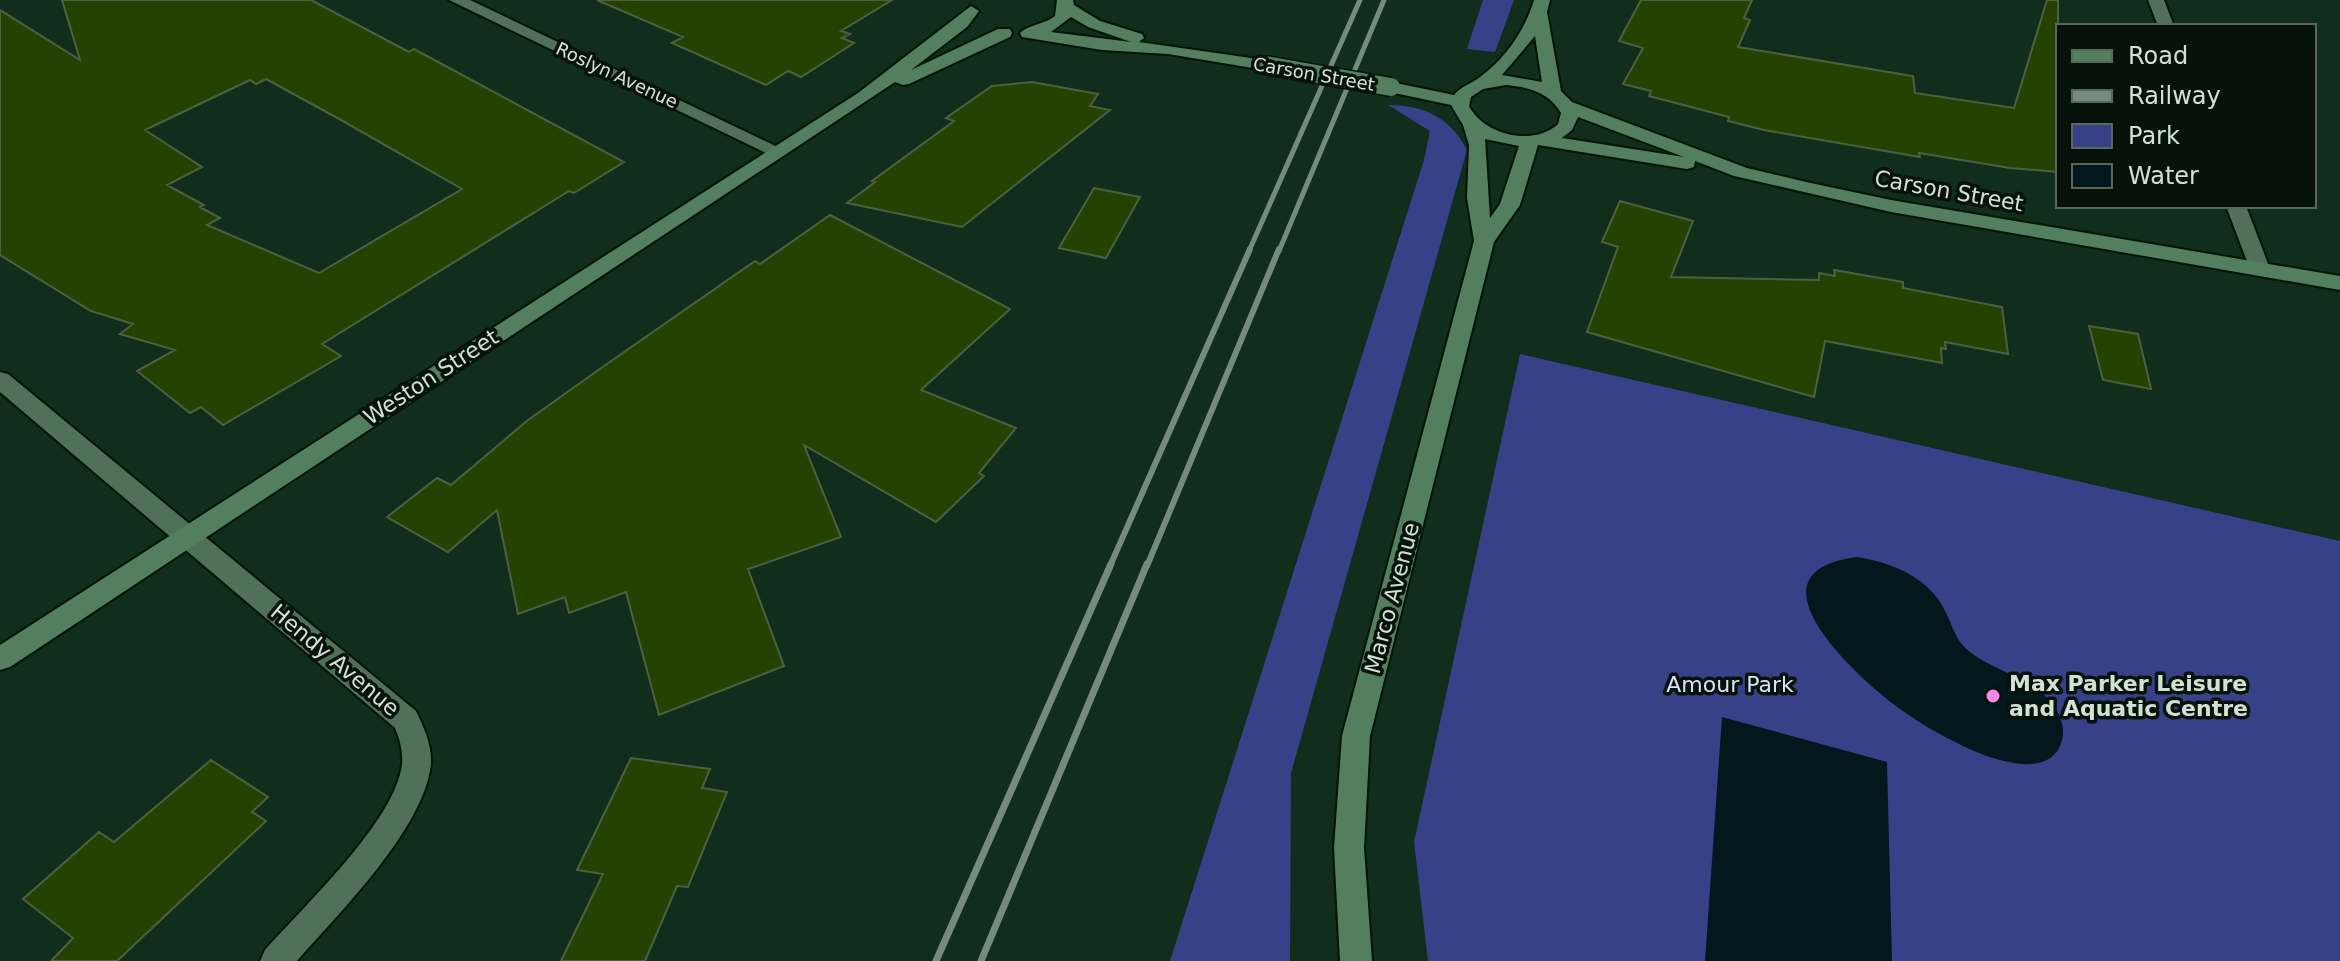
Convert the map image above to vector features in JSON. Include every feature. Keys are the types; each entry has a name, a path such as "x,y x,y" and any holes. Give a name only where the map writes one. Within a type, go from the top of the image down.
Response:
{"street":[{"name":"Roslyn Avenue","path":"457,0 777,151"},
{"path":"2156,0 2165,24"},
{"path":"1028,33 1056,24 1066,4"},
{"name":"Carson Street","path":"1066,4 1094,24 1168,49"},
{"name":"Weston Street","path":"0,659 864,97 961,24 974,6"},
{"path":"974,6 980,26 1004,33"},
{"path":"1459,101 1468,90 1485,82 1509,60 1541,6"},
{"path":"1535,141 1551,137 1566,127 1570,113 1560,99 1541,6"},
{"name":"Weston Street","path":"864,97 1004,33"},
{"name":"Carson Street","path":"1004,33 1028,33 1102,45 1168,49 1459,101"},
{"name":"Carson Street","path":"1485,82 1519,81 1741,172"},
{"name":"Marco Avenue","path":"1459,101 1461,113 1472,126 1478,145 1477,198 1484,241"},
{"name":"Carson Street","path":"1472,126 1500,139 1535,141 1741,172 1879,204 2340,283"},
{"name":"Marco Avenue","path":"1356,961 1348,852 1350,779 1356,736 1484,241 1510,205 1535,141"},
{"path":"2237,208 2260,269"},
{"name":"Hendy Avenue","path":"0,380 406,720 416,743 416,768 406,797 385,831 276,961"}],"green space":[{"path":"1483,0 1514,0 1495,52 1467,49"},
{"path":"1388,105 1413,108 1435,116 1453,129 1467,150 1291,773 1290,961 1170,961 1424,160 1430,131"},
{"name":"Amour Park","path":"1520,354 2340,541 2340,961 1428,961 1414,842"}],"water":[{"path":"1857,557 1898,569 1922,583 1933,592 1956,636 1966,648 1981,660 2029,684 2050,701 2060,717 2063,730 2061,744 2051,757 2041,762 2015,763 1965,747 1900,709 1853,669 1816,623 1807,601 1809,581 1824,566"},
{"path":"1722,717 1887,762 1892,961 1705,961"}],"building":[{"path":"62,0 311,0 409,52 414,49 624,162 574,193 569,191 322,344 341,356 223,425 201,407 190,413 137,371 175,350 120,334 133,324 91,311 0,255 0,10 80,60","holes":["266,79 462,189 319,273 207,225 220,218 200,207 204,205 167,185 202,167 145,130 250,80 256,84"]},
{"path":"597,0 892,0 841,31 850,34 842,38 854,43 801,77 788,71 766,85 672,43 683,37"},
{"path":"1641,0 1752,0 1744,18 1750,20 1738,47 1913,76 1915,93 2014,108 2047,0 2058,0 2056,172 2010,168 1919,153 1920,157 1728,121 1729,117 1649,96 1651,91 1623,84 1643,48 1619,41"},
{"path":"1032,82 1098,94 1090,106 1110,110 962,227 847,203 954,121 946,118 992,86"},
{"path":"1094,188 1140,197 1106,258 1059,248"},
{"path":"1620,201 1693,221 1671,277 1819,280 1819,273 1835,276 1834,270 1903,282 1903,288 2002,307 2008,354 1945,342 1946,349 1941,348 1942,363 1825,341 1814,397 1587,332 1618,247 1602,242"},
{"path":"830,215 1010,309 921,390 1016,428 979,473 984,476 936,522 804,445 841,537 748,569 784,666 659,715 626,592 569,613 565,597 518,614 497,510 448,552 387,517 437,478 451,485 528,420 755,261 760,264"},
{"path":"2089,326 2138,334 2151,389 2103,380"},
{"path":"631,758 710,769 702,788 727,792 688,887 677,886 645,961 561,961 603,874 577,870"},
{"path":"211,760 268,797 252,812 266,821 117,961 51,961 73,938 23,899 99,832 114,842"}],"railway":[{"path":"1249,251 1360,0"},
{"path":"1279,251 1384,0"},
{"path":"1110,566 1250,249"},
{"path":"1147,566 1279,249"},
{"path":"936,961 1111,564"},
{"path":"981,961 1147,564"}],"place":[{"name":"Max Parker Leisure and Aquatic Centre","path":"1993,696"}]}
